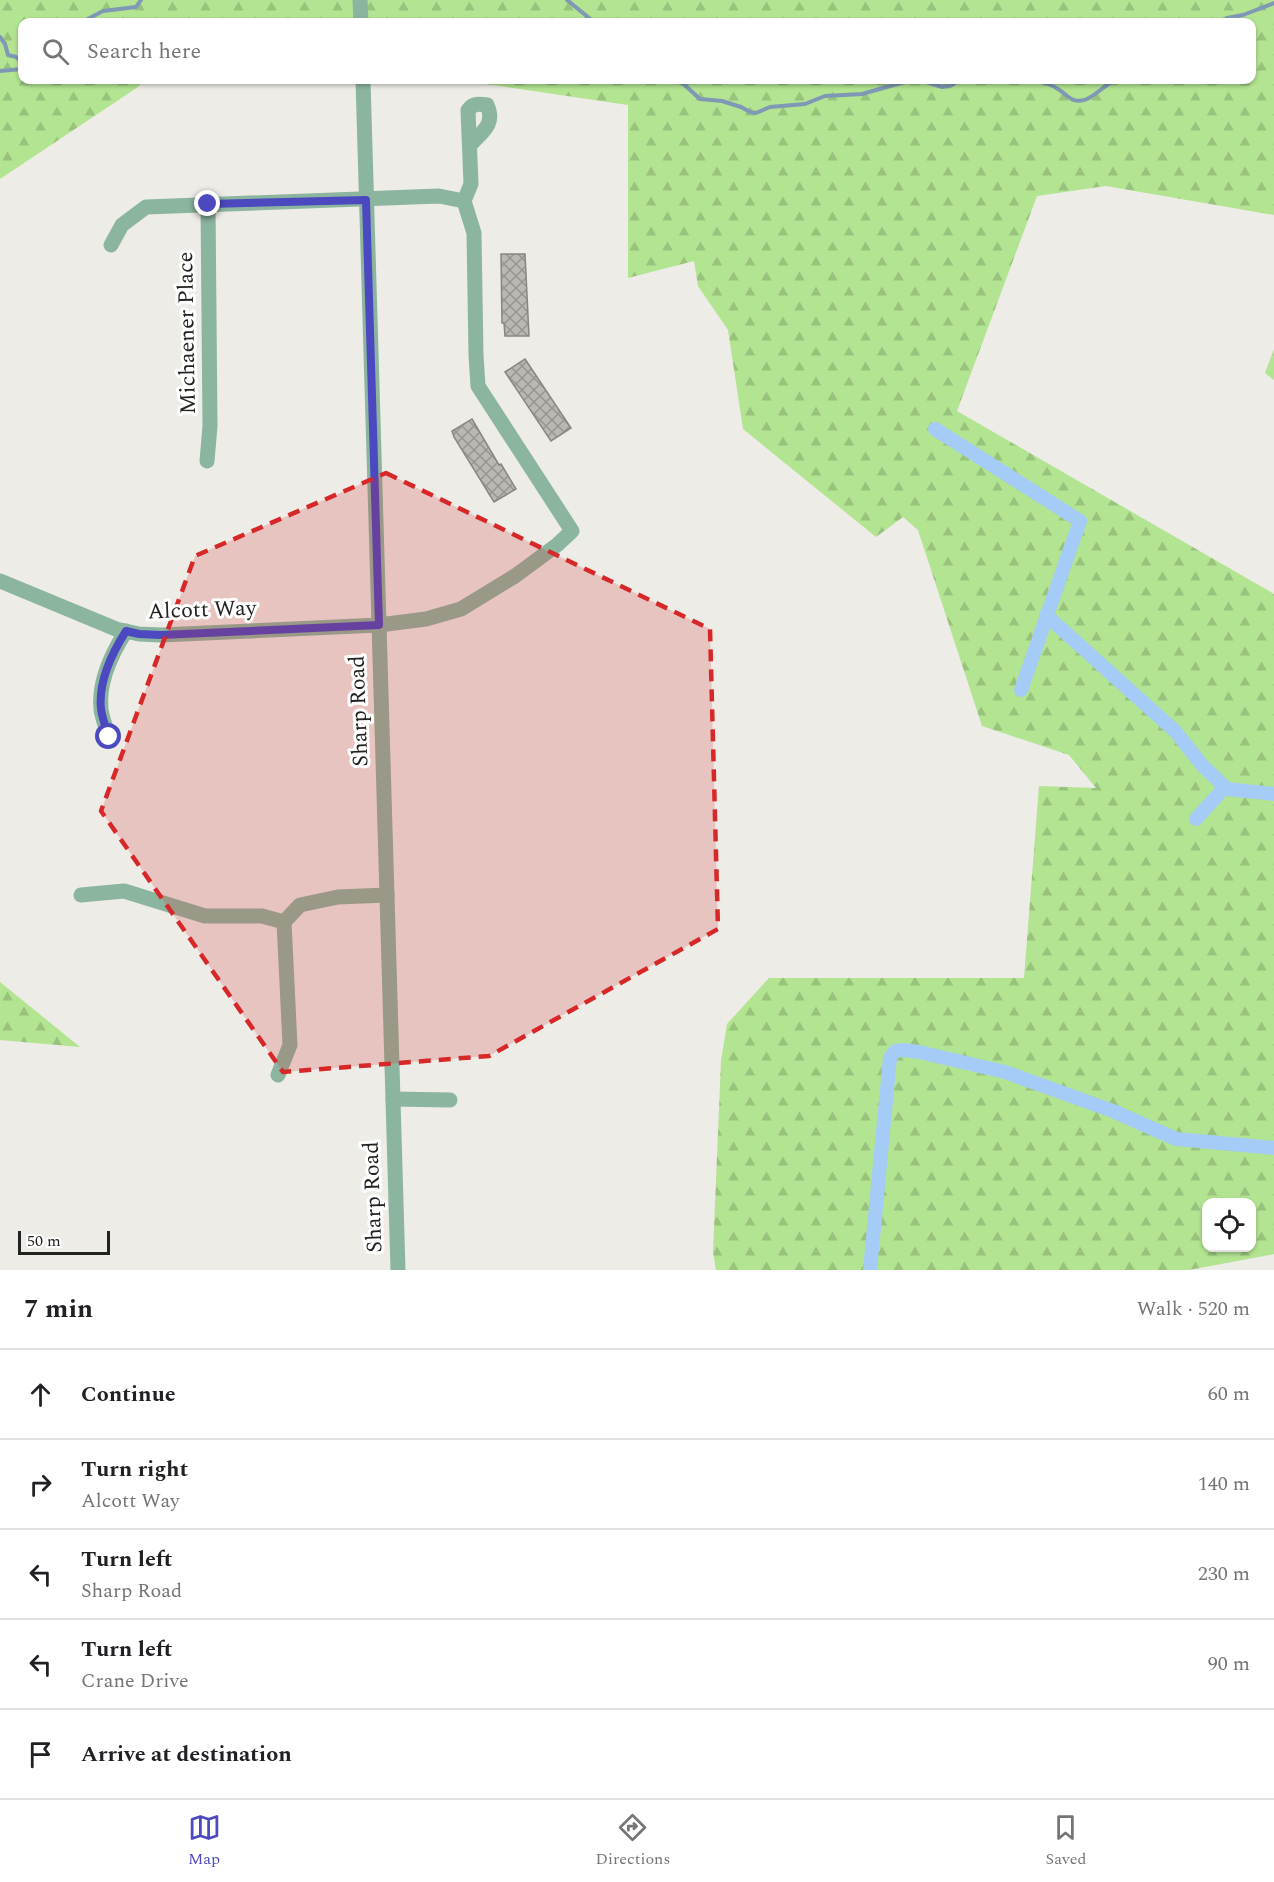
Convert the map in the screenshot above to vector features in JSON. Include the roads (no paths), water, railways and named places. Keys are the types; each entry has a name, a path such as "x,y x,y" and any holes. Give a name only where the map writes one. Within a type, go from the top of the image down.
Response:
{"street":[{"path":"360,0 361,18"},
{"name":"Sharp Road","path":"363,84 398,1270"},
{"path":"111,245 122,225 146,207 439,196 464,201 471,184 470,145"},
{"name":"Alcott Way","path":"0,581 116,629 139,634 161,635 379,625 426,619 461,609 515,576 557,545 572,531 478,386 474,233 464,201"},
{"name":"Michaener Place","path":"207,461 210,426 208,204"},
{"path":"109,737 101,710 100,692 115,649 126,631"},
{"path":"81,895 124,891 205,916 262,916 284,922"},
{"path":"278,1075 290,1045 284,922 300,905 338,897 387,895"},
{"path":"393,1099 450,1100"}],"waterway":[{"path":"90,18 103,11 136,7 141,0"},
{"path":"567,0 589,18"},
{"path":"1227,18 1243,15 1274,3"},
{"path":"0,37 8,55 18,59"},
{"path":"0,71 18,69"},
{"path":"683,84 700,99 722,101 756,113 770,107 805,104 825,96 862,94 897,84"},
{"path":"933,84 942,87 954,84"},
{"path":"1046,84 1078,101 1091,97 1108,84"},
{"path":"935,429 1080,521 1021,690"},
{"path":"1046,615 1175,731 1202,765 1227,789 1274,794"},
{"path":"1196,819 1225,787"},
{"path":"870,1270 890,1058 895,1051 919,1052 1005,1072 1113,1111 1176,1139 1274,1148"}]}
